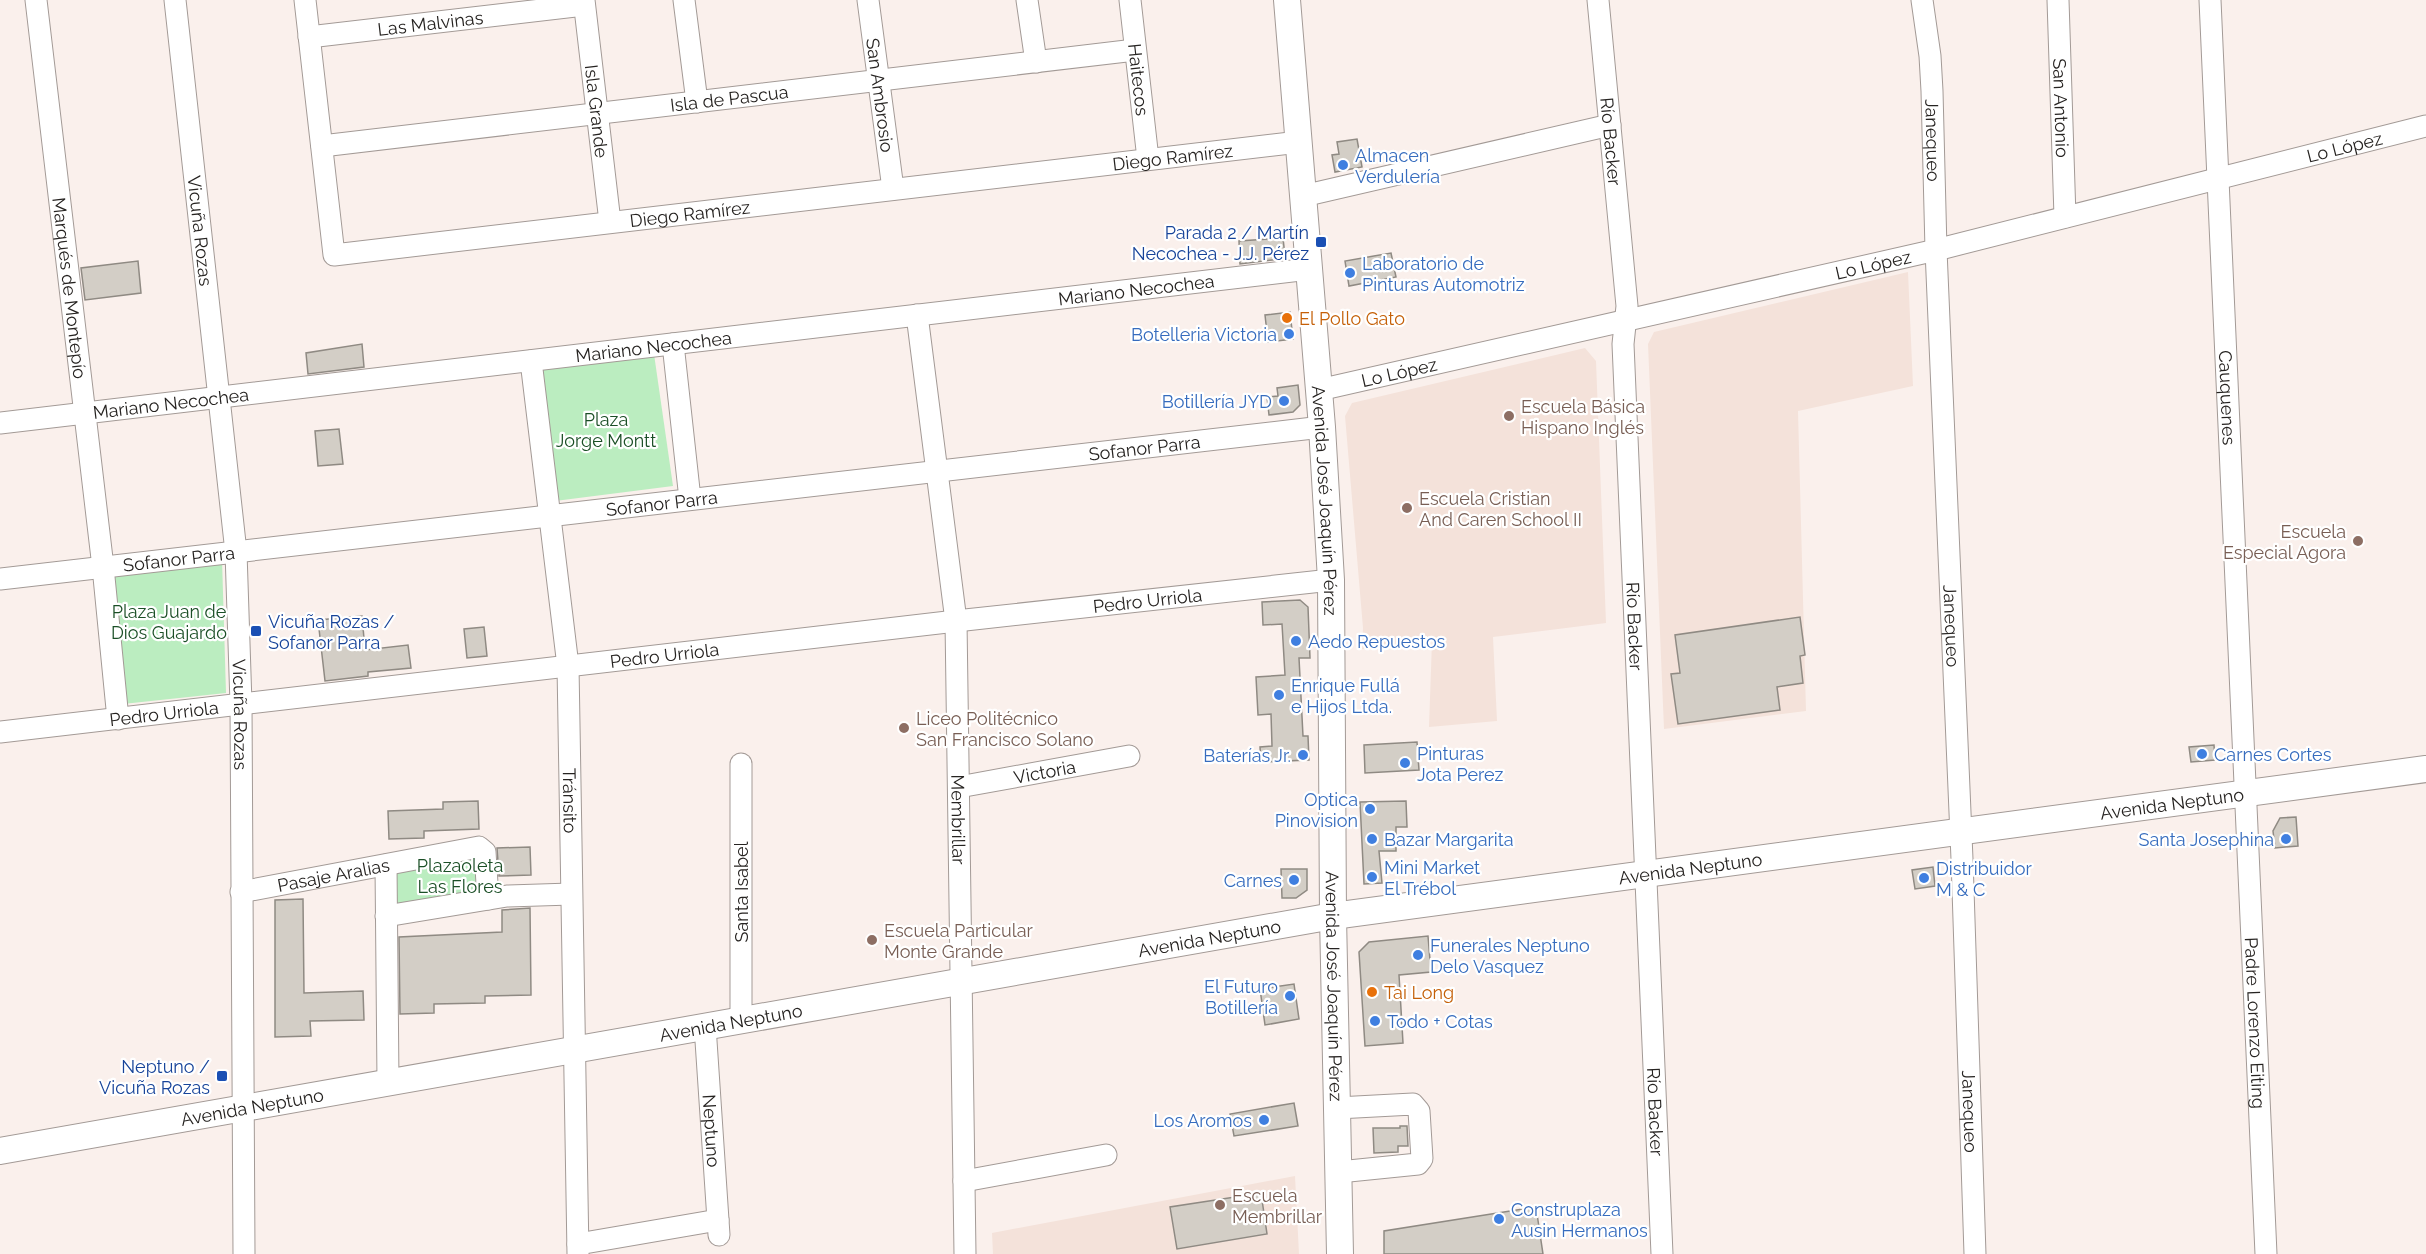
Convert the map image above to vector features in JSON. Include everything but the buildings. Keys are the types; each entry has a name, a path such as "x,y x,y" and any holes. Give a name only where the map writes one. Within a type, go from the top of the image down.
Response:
{"main road":[{"name":"Avenida José Joaquín Pérez","path":"1292,1 1299,142 1322,427 1331,580 1333,916 1340,1254"},
{"name":"Avenida Neptuno","path":"0,1151 1333,916 2426,769"}],"street":[{"name":"Marqués de Montepío","path":"36,0 103,567 118,719"},
{"name":"Vicuña Rozas","path":"175,0 236,552 241,704 244,1254"},
{"name":"Diego Ramírez","path":"305,0 334,255 1299,142"},
{"path":"684,0 697,102"},
{"name":"San Ambrosio","path":"868,0 893,189"},
{"path":"1028,0 1036,62"},
{"name":"Haitecos","path":"1130,0 1148,159"},
{"name":"Río Backer","path":"1598,0 1627,306 1623,344 1662,1254"},
{"name":"Janequeo","path":"1922,0 1931,79 1936,250 1961,832 1975,1254"},
{"name":"San Antonio","path":"2058,0 2065,217"},
{"name":"Cauquenes","path":"2210,0 2247,793"},
{"name":"Las Malvinas","path":"309,37 584,3"},
{"name":"Isla Grande","path":"584,3 610,222"},
{"name":"Isla de Pascua","path":"322,146 1135,50"},
{"path":"1304,196 1610,125"},
{"name":"Lo López","path":"1319,390 1936,250 2426,126"},
{"name":"Mariano Necochea","path":"0,423 1310,269"},
{"name":"Membrillar","path":"918,315 956,621 965,1254"},
{"path":"673,344 690,499"},
{"name":"Tránsito","path":"531,361 568,666 578,1249 719,1228"},
{"name":"Sofanor Parra","path":"0,579 1322,427"},
{"name":"Pedro Urriola","path":"0,732 956,621 1331,580"},
{"name":"Victoria","path":"959,787 1129,756"},
{"name":"Santa Isabel","path":"741,764 741,1020"},
{"name":"Padre Lorenzo Eiting","path":"2247,793 2266,1254"},
{"name":"Pasaje Aralias","path":"241,892 478,847 485,852 488,899"},
{"path":"386,865 388,1082"},
{"path":"386,916 488,899 571,894"},
{"name":"Neptuno","path":"705,1026 719,1228"},
{"path":"1337,1108 1413,1104 1419,1112 1422,1159 1418,1164 1339,1172"},
{"path":"964,1181 1106,1155"}],"shaded area":[{"path":"1908,272 1913,386 1798,411 1806,711 1664,729 1648,344 1654,332"},
{"path":"1585,348 1596,361 1606,623 1493,637 1497,721 1429,727 1432,641 1362,649 1363,628 1345,416 1352,403"},
{"name":"Escuela Membrillar","path":"1295,1176 1299,1254 993,1254 992,1233"}],"green space":[{"name":"Plaza Jorge Montt","path":"654,354 673,486 555,501 541,370"},
{"name":"Plaza Juan de Dios Guajardo","path":"222,559 226,693 123,704 109,572"},
{"name":"Plazaoleta Las Flores","path":"476,853 481,891 393,905 392,868"}],"place":[{"name":"Almacen Verdulería","path":"1343,165"},
{"name":"Parada 2 / Martín Necochea - J.J. Pérez","path":"1321,242"},
{"name":"Laboratorio de Pinturas Automotriz","path":"1350,273"},
{"name":"El Pollo Gato","path":"1287,318"},
{"name":"Botelleria Victoria","path":"1289,334"},
{"name":"Botillería JYD","path":"1284,401"},
{"name":"Escuela Básica Hispano Inglés","path":"1509,416"},
{"name":"Escuela Cristian And Caren School II","path":"1407,508"},
{"name":"Escuela Especial Agora","path":"2358,541"},
{"name":"Vicuña Rozas / Sofanor Parra","path":"256,631"},
{"name":"Aedo Repuestos","path":"1296,641"},
{"name":"Enrique Fullá e Hijos Ltda.","path":"1279,695"},
{"name":"Liceo Politécnico San Francisco Solano","path":"904,728"},
{"name":"Carnes Cortes","path":"2202,754"},
{"name":"Baterías Jr.","path":"1303,755"},
{"name":"Pinturas Jota Perez","path":"1405,763"},
{"name":"Optica Pinovision","path":"1370,809"},
{"name":"Bazar Margarita","path":"1372,839"},
{"name":"Santa Josephina","path":"2286,839"},
{"name":"Mini Market El Trébol","path":"1372,877"},
{"name":"Distribuidor M & C","path":"1924,878"},
{"name":"Carnes","path":"1294,880"},
{"name":"Escuela Particular Monte Grande","path":"872,940"},
{"name":"Funerales Neptuno Delo Vasquez","path":"1418,955"},
{"name":"Tai Long","path":"1372,992"},
{"name":"El Futuro Botillería","path":"1290,996"},
{"name":"Todo + Cotas","path":"1375,1021"},
{"name":"Neptuno / Vicuña Rozas","path":"222,1076"},
{"name":"Los Aromos","path":"1264,1120"},
{"name":"Escuela Membrillar","path":"1220,1205"},
{"name":"Construplaza Ausin Hermanos","path":"1499,1219"}]}
